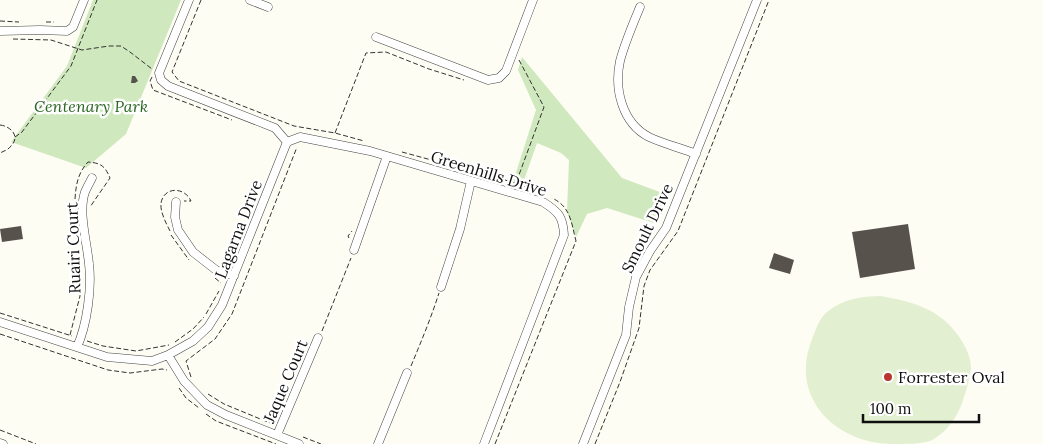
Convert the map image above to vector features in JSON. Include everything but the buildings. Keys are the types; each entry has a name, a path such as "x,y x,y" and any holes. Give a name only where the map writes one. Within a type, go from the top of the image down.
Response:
{"street":[{"path":"0,31 67,31 73,27 84,0"},
{"path":"189,0 160,74 161,80 168,86 275,128 287,142"},
{"path":"250,0 268,7"},
{"path":"376,37 488,80 499,78 506,71 533,0"},
{"name":"Smoult Drive","path":"583,444 626,335 629,307 636,277 650,251 666,228 757,0"},
{"path":"640,6 620,60 618,82 621,102 627,117 636,128 649,137 696,154"},
{"name":"Greenhills Drive","path":"287,142 300,137 387,156 543,202 563,220 564,235 484,444"},
{"name":"Lagarna Drive","path":"0,322 107,358 152,361 168,355 193,341 208,327 222,305 287,142"},
{"path":"354,250 387,156"},
{"name":"Ruairi Court","path":"77,347 81,339 89,298 90,266 83,217 84,193 92,178"},
{"path":"441,287 460,229 471,181"},
{"path":"176,202 175,217 178,230 193,252 216,270 234,276"},
{"name":"Jaque Court","path":"279,432 318,338"},
{"path":"168,355 184,381 207,405 226,415 279,432 299,444"},
{"path":"378,444 407,373"}],"path":[{"path":"15,137 22,132 71,66 97,0"},
{"path":"201,0 172,72 178,81 294,126 334,133 363,141"},
{"path":"595,444 639,328 644,286 650,270 678,231 769,0"},
{"path":"0,22 20,22"},
{"path":"39,22 57,22"},
{"path":"9,39 50,40 82,50 121,46 155,71"},
{"path":"334,133 366,53 386,52 429,69 471,82"},
{"path":"398,151 516,183 544,107 518,57 512,55"},
{"path":"0,126 9,127 14,132 15,137 14,143 10,148 0,153"},
{"path":"193,380 186,362 215,338 232,314 296,153 298,146 294,126"},
{"path":"318,338 354,250 348,236 352,231"},
{"path":"407,373 431,317 441,287"},
{"path":"0,334 108,370 130,373 152,371"},
{"path":"207,394 279,432"},
{"path":"0,430 36,444"},
{"path":"298,435 321,444"}],"green space":[{"name":"Centenary Park","path":"93,0 181,0 126,134 86,168 11,142 67,66"},
{"path":"522,57 622,178 668,195 657,224 607,208 587,214 576,237 567,211 569,160 561,153 537,143 522,186 513,182 536,110 518,70"},
{"name":"Forrester Oval","path":"881,296 917,305 938,315 955,332 969,355 971,371 962,404 952,423 930,441 893,444 873,442 854,436 837,427 823,414 813,399 807,382 806,363 811,342 824,315 846,301"}],"place":[{"name":"Forrester Oval","path":"888,377"}]}
